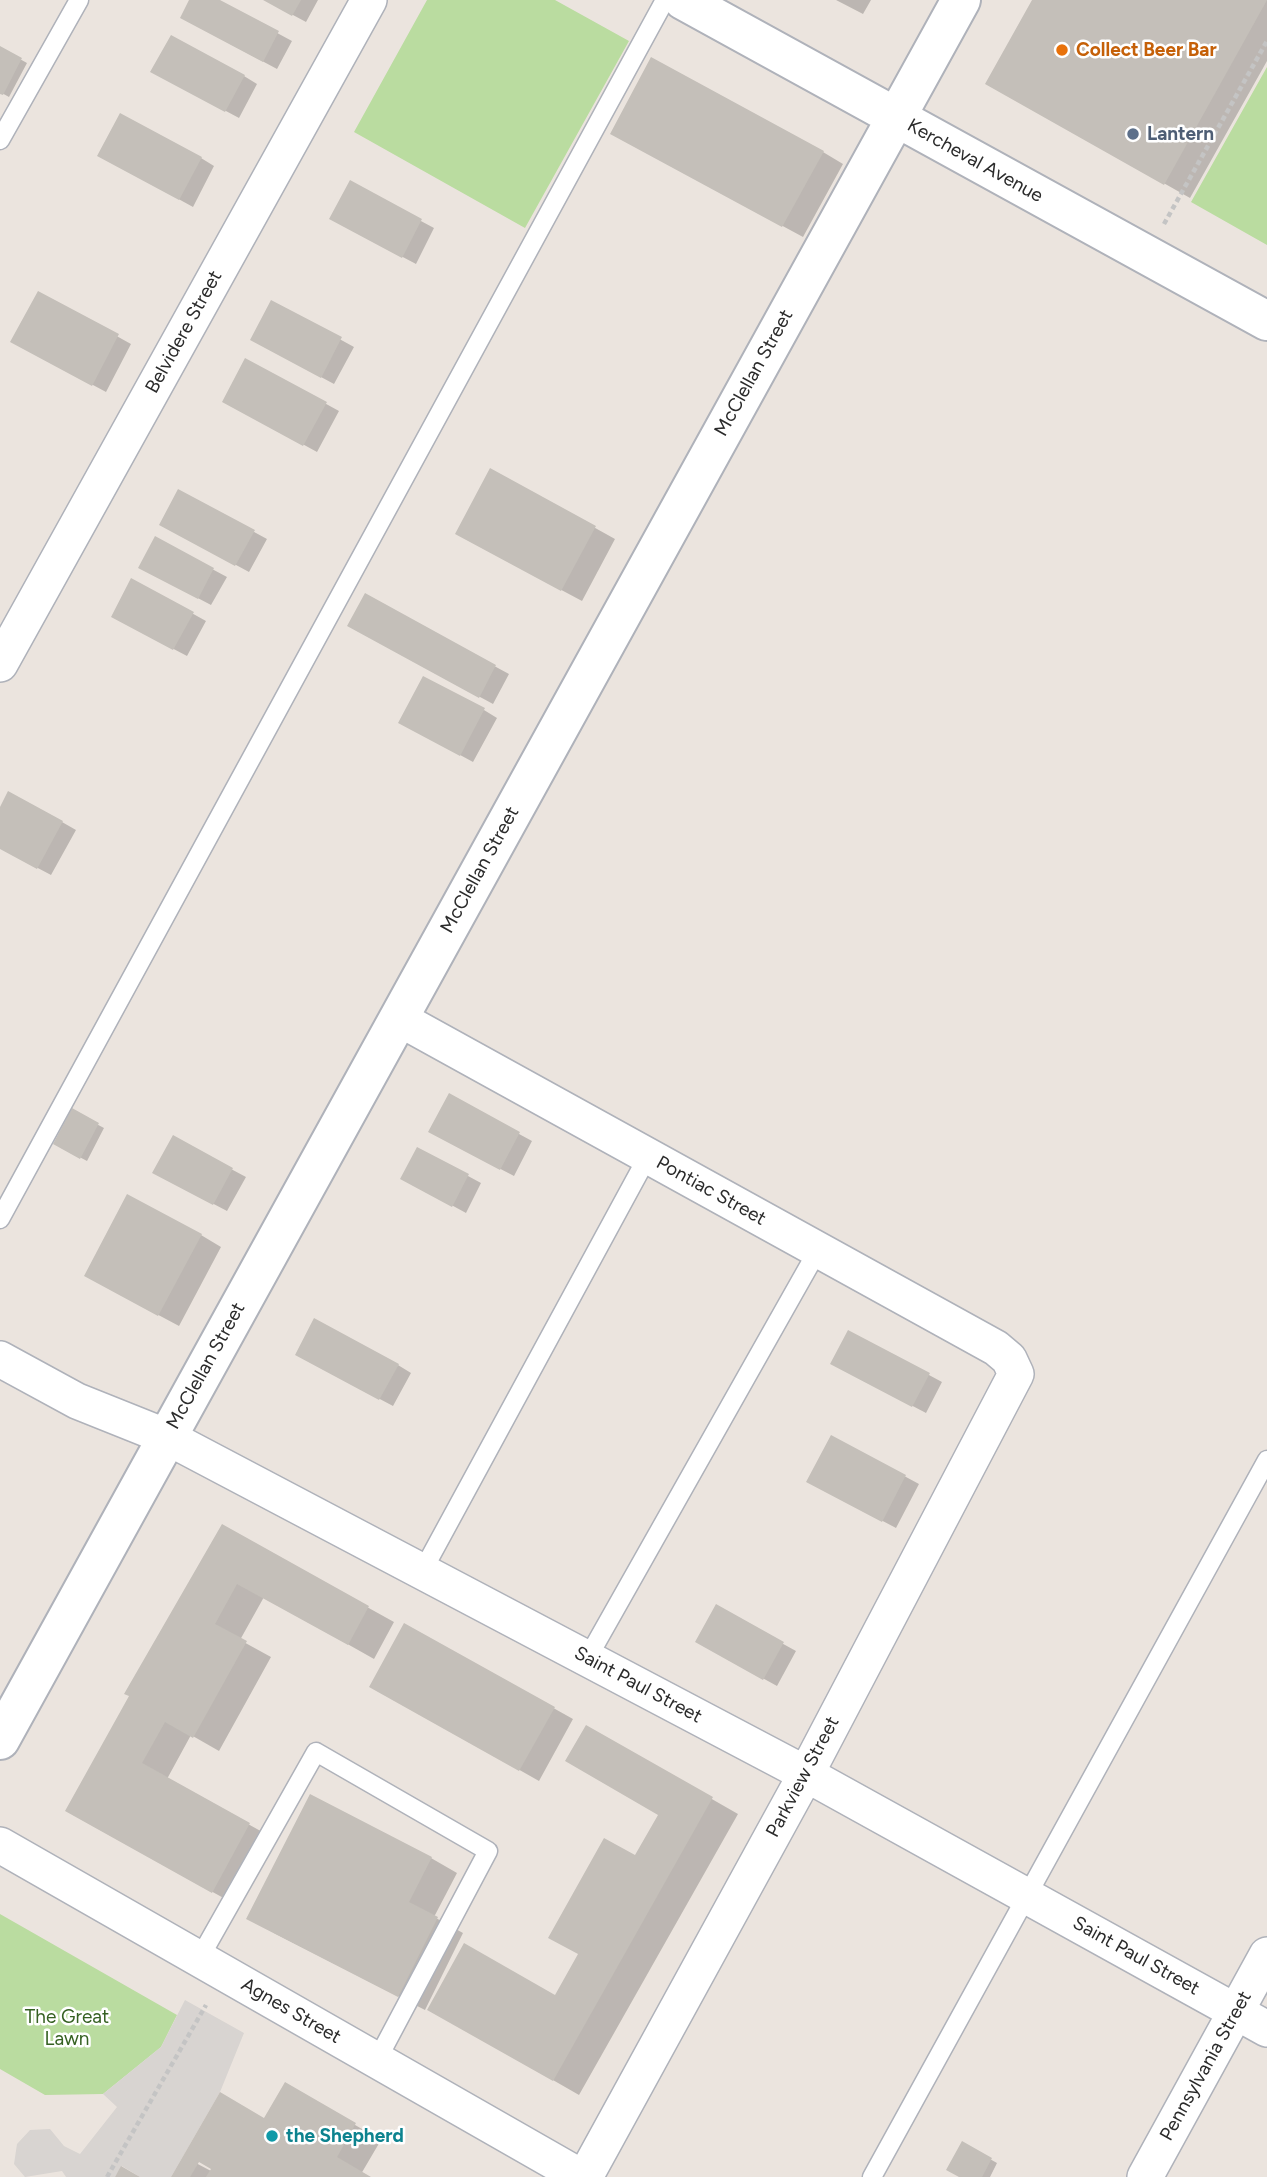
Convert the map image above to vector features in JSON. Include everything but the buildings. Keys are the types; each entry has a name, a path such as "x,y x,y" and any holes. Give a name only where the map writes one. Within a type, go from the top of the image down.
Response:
{"street":[{"name":"Belvidere Street","path":"0,664 369,0"},
{"name":"Kercheval Avenue","path":"684,0 1267,321"},
{"name":"McClellan Street","path":"0,1740 961,0"},
{"name":"Pontiac Street","path":"398,1018 996,1348 1009,1359 1016,1374"},
{"name":"Saint Paul Street","path":"0,1359 77,1401 167,1437 806,1773 1267,2029"},
{"name":"Parkview Street","path":"583,2177 806,1773 1016,1374"},
{"name":"Agnes Street","path":"0,1845 583,2177"},
{"name":"Pennsylvania Street","path":"1145,2177 1267,1955"}],"lane":[{"path":"0,140 79,0"},
{"path":"0,1219 665,0"},
{"path":"422,1572 648,1156"},
{"path":"587,1659 818,1250"},
{"path":"872,2177 1267,1460"},
{"path":"211,1966 316,1752 488,1851 377,2060"}],"path":[{"path":"1147,255 1267,41"},
{"path":"107,2177 211,1966"}],"green space":[{"path":"427,0 555,0 629,41 525,228 354,132"},
{"path":"1267,67 1267,245 1191,202"},
{"name":"The Great Lawn","path":"0,1914 177,2015 161,2047 103,2094 45,2095 0,2069"}],"shaded area":[{"path":"185,2000 244,2033 220,2092 171,2177 140,2177 122,2166 115,2177 66,2177 62,2171 25,2177 14,2164 17,2144 30,2130 50,2129 64,2146 80,2154 117,2107 103,2094 161,2047"}],"place":[{"name":"Collect Beer Bar","path":"1062,50"},
{"name":"Lantern","path":"1133,134"},
{"name":"the Shepherd","path":"272,2136"}]}
